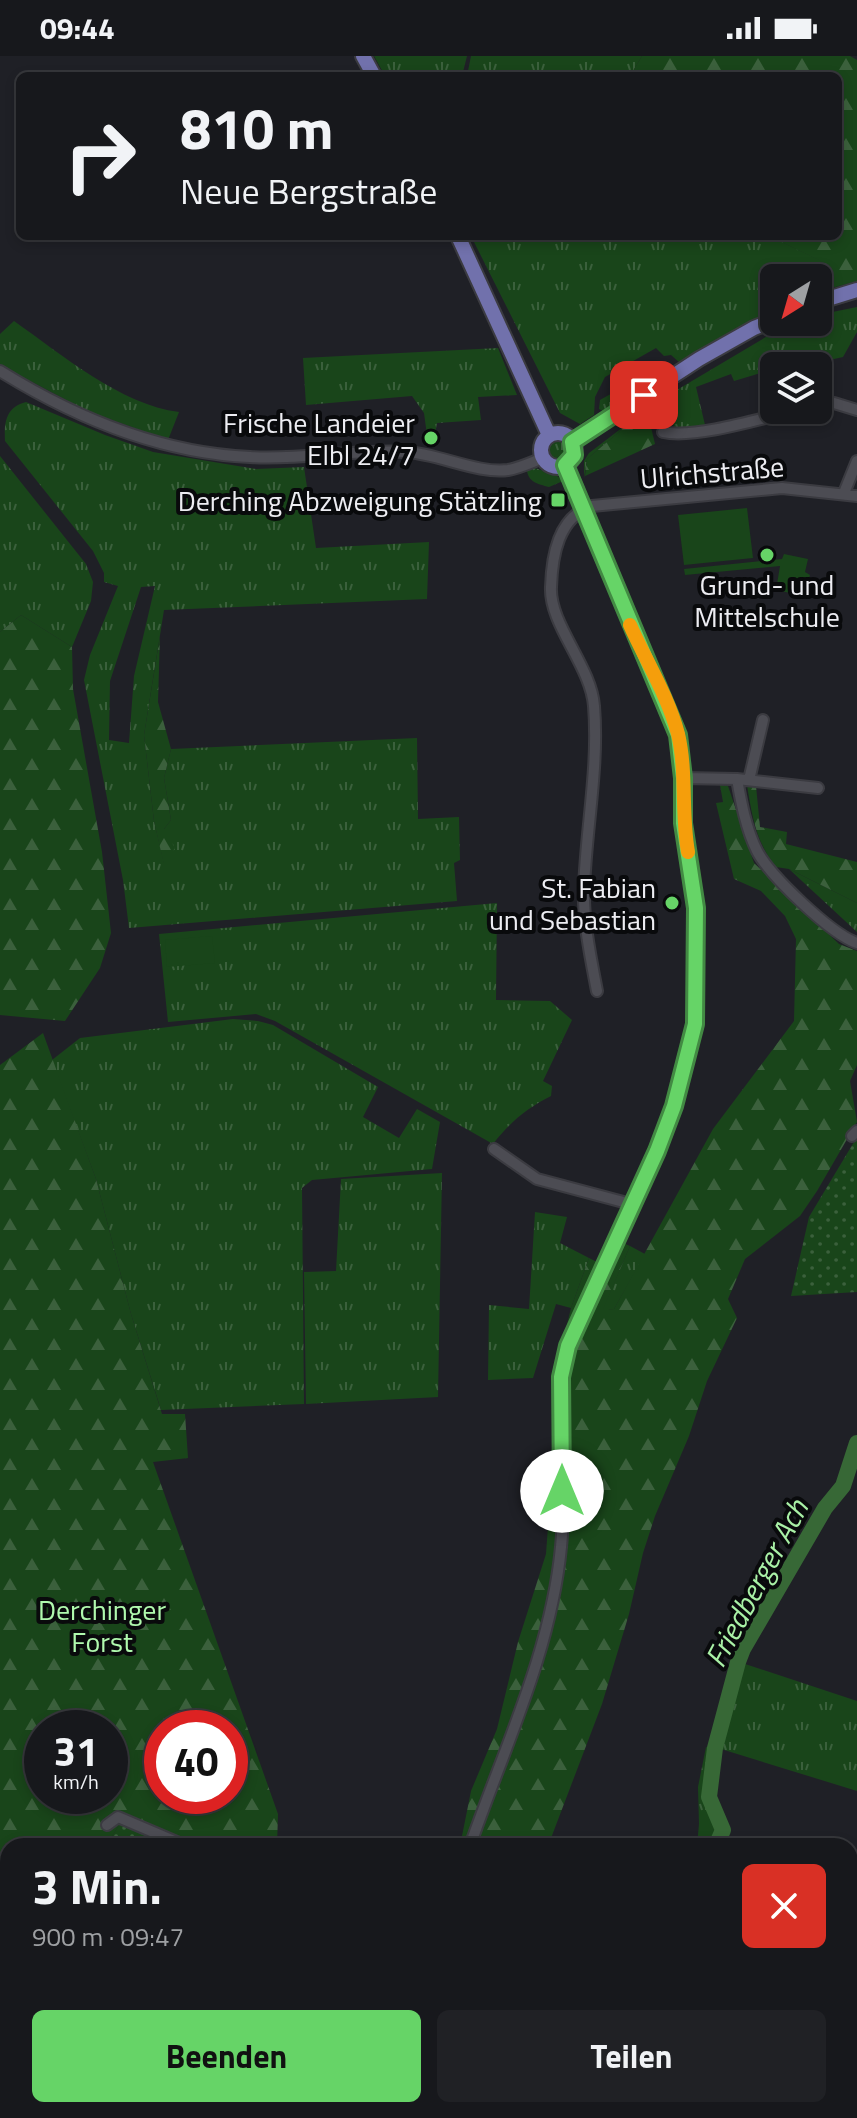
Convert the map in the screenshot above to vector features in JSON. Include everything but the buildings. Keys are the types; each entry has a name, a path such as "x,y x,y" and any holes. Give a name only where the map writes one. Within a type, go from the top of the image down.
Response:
{"main road":[{"path":"460,240 549,435"},
{"path":"832,298 857,290"},
{"path":"572,442 699,359 760,326"},
{"path":"562,434 572,442 574,455 565,465 552,466 543,458 542,445 549,435 562,434"}],"street":[{"path":"0,371 44,396 114,428 217,454 251,457 405,452 505,470 543,458"},
{"path":"832,403 857,410"},
{"name":"Ulrichstraße","path":"663,432 673,435 760,418"},
{"path":"844,493 857,461"},
{"path":"473,1838 543,1644 561,1547 561,1377 568,1346 657,1151 674,1106 695,1024 696,908 683,823 679,742 673,720 631,627 565,465"},
{"name":"Ulrichstraße","path":"584,508 782,488 857,496"},
{"path":"584,508 568,521 561,532 551,589 557,613 593,695 595,746 584,892 597,991"},
{"path":"749,780 763,720"},
{"path":"683,778 737,779 818,788"},
{"path":"737,779 750,833 763,860 833,931 857,943"},
{"path":"494,1149 537,1179 631,1204"},
{"path":"107,1825 118,1817 167,1838"}],"green space":[{"path":"374,56 467,56 463,72 383,72"},
{"path":"471,56 642,56 632,72 468,72"},
{"path":"642,56 850,56 857,60 857,281 832,288 832,264 777,240 842,240 842,72 632,72"},
{"path":"473,240 777,240 828,264 760,264 760,317 679,362 671,355 664,356 656,348 605,377 595,397 594,415 580,424 560,413"},
{"path":"857,307 857,332 843,357 832,359 832,352 760,352 760,373 734,381 731,374 696,387 705,425 675,430 665,397 768,336 832,336 832,312"},
{"path":"14,321 114,389 157,407 179,412 168,440 87,411 0,365 0,334"},
{"path":"498,348 517,395 478,397 481,420 437,423 435,434 427,435 424,413 412,396 306,405 303,358"},
{"path":"670,363 671,369 603,411 599,409 600,400"},
{"path":"660,399 668,422 662,421 652,429 650,423 632,421 587,459 584,478 584,461 589,453"},
{"path":"26,402 153,452 256,469 304,467 316,548 429,542 427,599 164,610 144,735 154,821 164,863 164,829 171,820 164,778 171,749 417,738 418,819 459,817 460,860 454,863 457,901 129,928 123,880 84,680 90,655 118,586 104,582 104,573 93,551 5,441 8,416 19,404","holes":["155,586 134,676 129,743 109,740 110,681 141,587"]},
{"path":"641,417 650,423 655,444 585,476 587,459"},
{"path":"558,438 567,441 570,450 567,459 558,462 549,459 546,450 549,441"},
{"path":"0,456 86,564 93,582 91,601 72,647 21,615 0,632"},
{"path":"535,468 556,475 563,481 549,487 537,483 529,477 527,470"},
{"path":"747,508 753,558 684,565 678,515"},
{"path":"784,554 808,559 805,572 810,575 808,582 803,583 800,595 776,590 780,566 685,575 684,569 782,559"},
{"path":"21,615 72,647 73,689 102,852 111,933 100,968 65,1021 0,1015 0,632"},
{"path":"160,636 158,702 171,749 164,778 171,820 164,829 175,848 164,865 154,821 144,735"},
{"path":"720,785 728,786 754,863 839,944 857,951 857,1065 850,1081 857,1122 800,1216 745,1259 728,1299 737,1318 707,1381 689,1436 655,1516 602,1704 551,1838 462,1838 471,1791 497,1729 518,1642 546,1554 551,1486 568,1480 568,1380 559,1358 571,1308 589,1258 599,1263 613,1261 623,1243 630,1246 603,1310 614,1309 713,1129 794,1021 796,939 785,916 761,891 734,879 716,803 723,802"},
{"path":"747,785 756,786 760,827 787,832 786,844 857,862 857,903 789,869 776,867 759,838"},
{"path":"789,869 857,903 857,932"},
{"path":"497,903 496,1000 550,1001 572,1020 543,1081 552,1086 551,1096 519,1117 493,1144 275,1021 256,1014 168,1022 159,934"},
{"path":"212,936 215,963 167,967 165,940"},
{"path":"233,1019 273,1025 378,1087 363,1117 399,1138 417,1109 440,1122 432,1169 312,1180 302,1188 304,1404 161,1410 131,1314 96,1179 52,1060 80,1038"},
{"name":"Derchinger Forst","path":"43,1033 96,1179 131,1314 162,1414 185,1414 188,1458 153,1462 241,1710 144,1710 144,1814 248,1814 248,1730 278,1814 277,1838 175,1838 124,1817 111,1838 0,1838 0,1065"},
{"path":"857,1137 857,1292 791,1296 809,1217"},
{"path":"442,1173 438,1397 306,1404 304,1272 336,1271 341,1179"},
{"path":"535,1212 567,1217 560,1243 589,1258 571,1308 556,1304 533,1378 488,1380 489,1305 529,1309"},
{"path":"630,1246 645,1254 614,1309 602,1311"},
{"path":"742,1663 857,1701 857,1791 721,1749"},
{"path":"706,1747 710,1748 704,1796 718,1829 714,1838 698,1838 698,1787"},
{"path":"124,1817 175,1838 111,1838"}],"waterway":[{"name":"Friedberger Ach","path":"720,1838 723,1830 709,1797 715,1748 738,1662 825,1508 843,1486 857,1443"}],"slow traffic":[{"path":"630,625 678,735 683,778 683,823 688,852"}],"place":[{"name":"Frische Landeier Elbl 24/7","path":"431,438"},
{"name":"Derching Abzweigung Stätzling","path":"558,500"},
{"name":"Grund- und Mittelschule","path":"767,555"},
{"name":"St. Fabian und Sebastian","path":"672,903"}],"route":[{"path":"562,1491 561,1377 568,1346 657,1151 674,1106 695,1024 693,942 696,908 683,823 683,778 678,735 565,465 574,455 572,442 644,395"}]}
